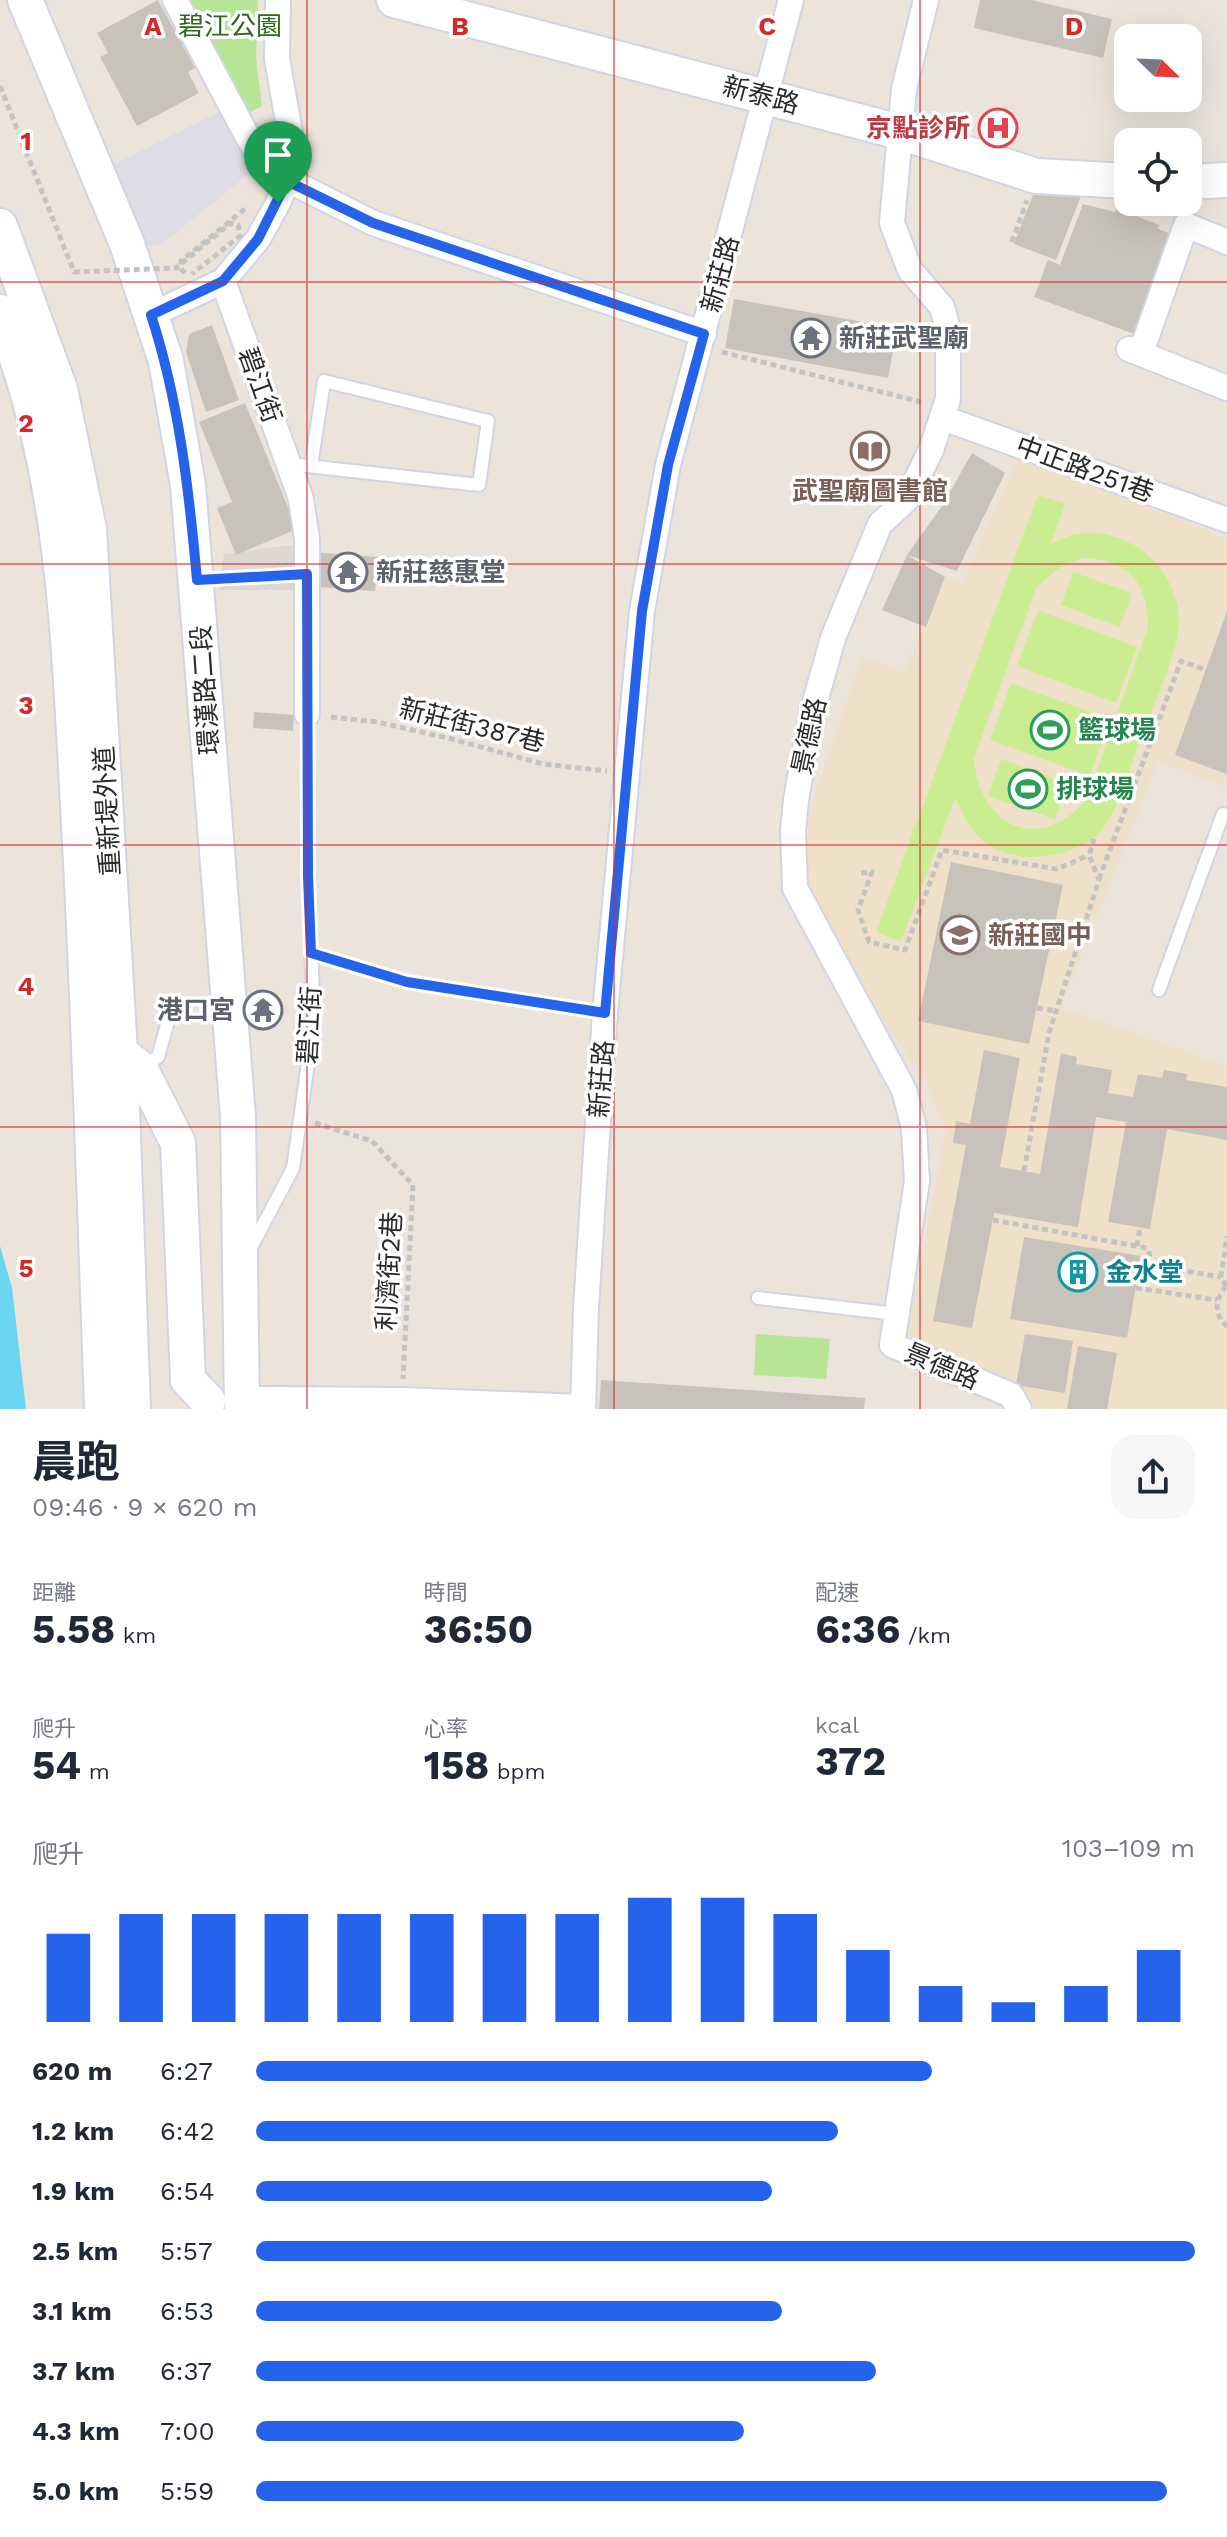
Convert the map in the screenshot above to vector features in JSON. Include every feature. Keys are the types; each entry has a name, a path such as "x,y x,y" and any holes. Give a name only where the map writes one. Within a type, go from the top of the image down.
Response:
{"street":[{"path":"175,0 268,170 373,223 702,341"},
{"path":"151,315 223,281 258,239 287,181 292,144 277,59 278,0"},
{"name":"新泰路","path":"394,0 765,105 900,132 1036,176 1114,180"},
{"name":"新莊路","path":"583,1408 586,1308 605,1013 642,611 668,465 791,0"},
{"name":"景德路","path":"926,0 904,89 892,223 910,270 942,307 948,329 944,413 931,450 907,499 880,524 833,638 811,716 793,831 795,888 904,1090 914,1128 917,1181 892,1345 1011,1395 1019,1409"},
{"name":"環漢路二段","path":"31,2 127,244 166,361 188,485 238,1117 242,1404"},
{"path":"1202,181 1227,180"},
{"path":"1227,242 1186,225 1137,345 1227,388"},
{"name":"重新堤外道","path":"0,226 60,389 89,529 130,1060 133,1409"},
{"name":"碧江街","path":"223,281 300,465 307,539 307,714"},
{"name":"重新堤外道","path":"0,312 32,400 39,431 55,508 67,616 84,907 102,1409"},
{"name":"中正路251巷","path":"944,413 1227,520"},
{"path":"130,1060 178,1143 188,1380 205,1405 402,1400 583,1408"}],"lane":[{"path":"324,381 488,421 479,485 300,465 324,381"},
{"name":"碧江街","path":"253,1244 293,1168 314,1021 307,714"},
{"path":"1159,990 1223,814 1227,815"},
{"path":"130,1060 158,1057 167,1025"},
{"path":"758,1298 896,1314"}],"path":[{"path":"0,86 74,272 176,268 187,259 209,241 231,223 238,225 240,236 192,274 184,273 181,269 181,266 181,261 248,206"},
{"path":"1012,242 1036,176"},
{"path":"702,341 944,413"},
{"path":"197,580 307,574"},
{"path":"1024,1171 1049,1033 1099,880 1181,661 1206,670"},
{"name":"新莊街387巷","path":"307,714 377,722 543,764 627,774"},
{"path":"1094,839 1089,855 1099,880"},
{"path":"861,873 872,872 858,910 869,942 905,950 942,850 1057,869 1089,855"},
{"path":"311,953 407,982 605,1013"},
{"path":"1037,1008 1056,1011"},
{"name":"利濟街2巷","path":"300,1118 372,1141 413,1185 402,1400"},
{"path":"993,1220 1147,1248 1154,1266 1221,1277 1227,1285 1217,1300 1219,1316 1227,1326"},
{"path":"1064,1234 1065,1225"},
{"path":"1137,1246 1140,1228"},
{"path":"1221,1277 1227,1236"},
{"path":"1136,1288 1217,1300"}],"shaded area":[{"path":"221,111 255,169 159,246 140,246 108,167"},
{"name":"新莊國中","path":"1019,457 1227,538 1227,788 1158,761 1061,1008 1227,1066 1227,1409 1030,1409 1018,1389 907,1333 946,1129 925,1079 856,983 803,888 802,832 862,657 904,673 945,577 962,584"},
{"path":"292,545 295,590 219,590 224,554"}],"green space":[{"name":"碧江公園","path":"188,0 258,0 256,58 262,106 243,116"},
{"path":"1038,495 1065,503 1051,544 1081,533 1100,533 1132,544 1159,567 1176,600 1179,624 1173,653 1119,801 1094,839 1065,852 1025,857 998,850 976,834 955,798 901,942 876,932","holes":["1084,558 1124,569 1140,586 1148,627 1087,799 1057,823 1040,828 1011,824 989,804 981,790 974,758 1036,589 1069,563"]},
{"path":"1073,572 1132,593 1120,627 1061,605"},
{"name":"籃球場","path":"1038,610 1137,647 1116,703 1017,666"},
{"name":"籃球場","path":"1011,683 1110,719 1090,776 990,740"},
{"name":"排球場","path":"1001,759 1068,783 1055,819 988,796"},
{"path":"756,1334 830,1339 826,1379 754,1375"}],"water":[{"path":"0,1246 12,1288 26,1409 0,1409"}],"building":[{"path":"158,0 195,68 188,72 199,93 137,126 100,57 108,53 97,33"},
{"path":"980,0 1031,0 1112,19 1103,58 974,28"},
{"path":"1033,195 1081,196 1056,260 1014,244"},
{"path":"1083,204 1114,212 1114,216 1136,216 1174,235 1137,335 1034,297 1048,260 1060,265"},
{"name":"新莊武聖廟","path":"734,299 897,328 888,378 725,348"},
{"path":"212,325 239,400 206,412 186,352 189,334"},
{"path":"245,403 297,529 236,555 217,508 232,502 199,422"},
{"path":"972,453 1005,473 957,571 907,555 942,506"},
{"name":"新莊慈惠堂","path":"321,553 378,557 375,591 318,587"},
{"path":"907,555 945,577 926,627 882,610"},
{"path":"1227,611 1227,774 1175,755"},
{"path":"254,712 294,715 293,731 253,728"},
{"path":"951,862 1063,885 1029,1044 918,1021"},
{"path":"984,1050 1020,1058 1000,1167 1040,1174 1061,1053 1077,1057 1076,1064 1112,1070 1108,1093 1133,1097 1138,1074 1162,1078 1164,1070 1187,1074 1186,1080 1227,1087 1227,1140 1167,1129 1150,1229 1108,1222 1126,1122 1096,1117 1078,1227 994,1213 972,1328 933,1321 966,1145 953,1143 956,1121 970,1124"},
{"name":"金水堂","path":"1024,1237 1141,1256 1127,1338 1010,1319"},
{"path":"1025,1334 1073,1341 1065,1393 1016,1385"},
{"path":"1078,1346 1117,1353 1107,1409 1067,1409"},
{"path":"601,1380 865,1398 864,1409 599,1409"}],"place":[{"name":"京點診所","path":"998,128"},
{"name":"新莊武聖廟","path":"811,338"},
{"name":"武聖廟圖書館","path":"870,451"},
{"name":"新莊慈惠堂","path":"348,572"},
{"name":"籃球場","path":"1050,730"},
{"name":"排球場","path":"1028,789"},
{"name":"新莊國中","path":"960,935"},
{"name":"港口宮","path":"263,1010"},
{"name":"金水堂","path":"1078,1272"}],"route":[{"path":"287,181 373,223 704,334 668,465 642,611 605,1013 407,982 311,953 307,574 197,580 188,485 166,361 151,315 223,281 258,239 278,203 287,181"}]}
